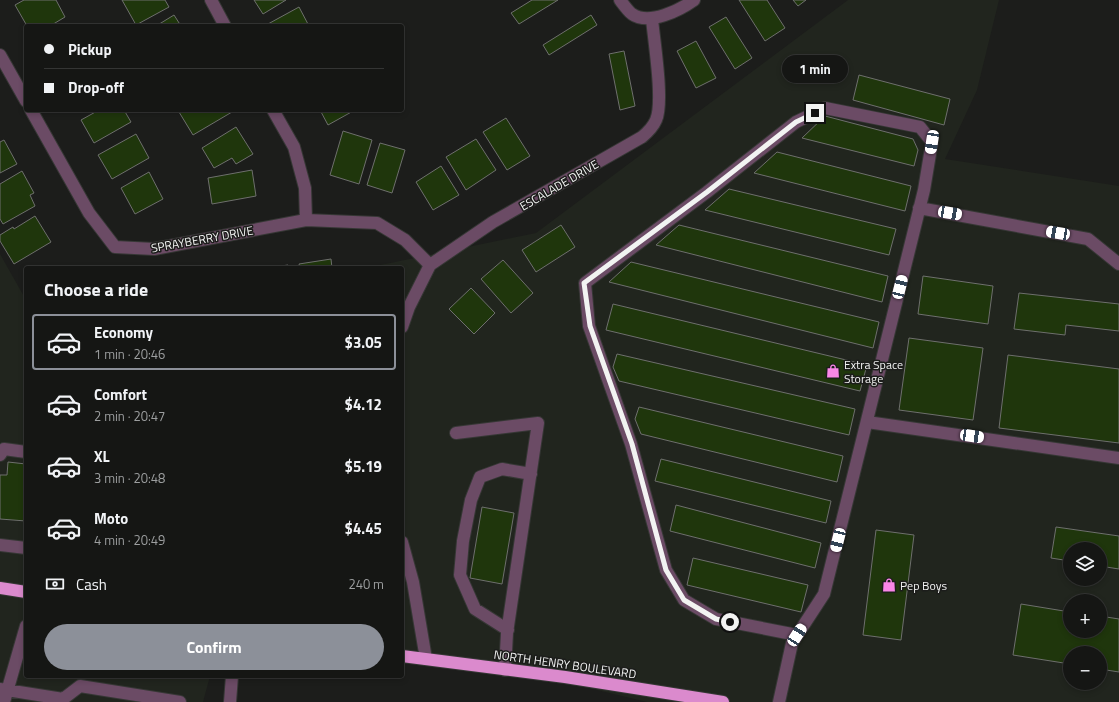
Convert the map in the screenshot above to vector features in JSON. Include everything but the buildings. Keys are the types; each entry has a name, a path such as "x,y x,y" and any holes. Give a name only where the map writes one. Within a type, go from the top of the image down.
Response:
{"highway":[{"path":"0,588 24,592"},
{"name":"NORTH HENRY BOULEVARD","path":"404,656 565,677 723,702"}],"street":[{"path":"211,0 225,24"},
{"path":"620,0 633,15 652,19 672,12 694,0"},
{"name":"ESCALADE DRIVE","path":"430,265 493,222 642,137 650,130 656,120 660,102 652,19"},
{"path":"0,55 24,97"},
{"path":"779,702 792,643 824,594 919,208 932,142 920,127 825,108 796,122 707,192 584,283 590,326 632,444 666,570 684,600 716,619 797,635"},
{"name":"SPRAYBERRY DRIVE","path":"32,112 89,213 115,247 154,249 306,220 376,223 405,240 430,265"},
{"path":"274,112 294,147 305,188 306,220"},
{"path":"919,208 1088,238 1119,264"},
{"path":"404,322 430,265"},
{"path":"867,422 1119,458"},
{"path":"456,433 538,423 508,630 505,670"},
{"path":"0,455 4,448 24,452"},
{"path":"508,630 475,609 460,575 463,541 471,500 480,477 502,469 531,474"},
{"path":"0,545 24,548"},
{"path":"404,555 408,581 426,659"},
{"path":"24,632 3,694 63,701 80,686 179,702"},
{"path":"230,702 232,678"}],"shaded area":[{"path":"848,0 999,0 977,90 945,159 1119,186 1119,702 647,702 489,664 404,655 404,266 376,266 536,233"},
{"path":"0,254 24,296 24,678 209,678 203,702 0,702"}],"place":[{"name":"Extra Space Storage","path":"833,371"},
{"name":"Pep Boys","path":"889,585"}],"route":[{"path":"730,622 716,619 684,600 666,570 632,444 590,326 584,283 707,192 796,122 815,113"}]}
